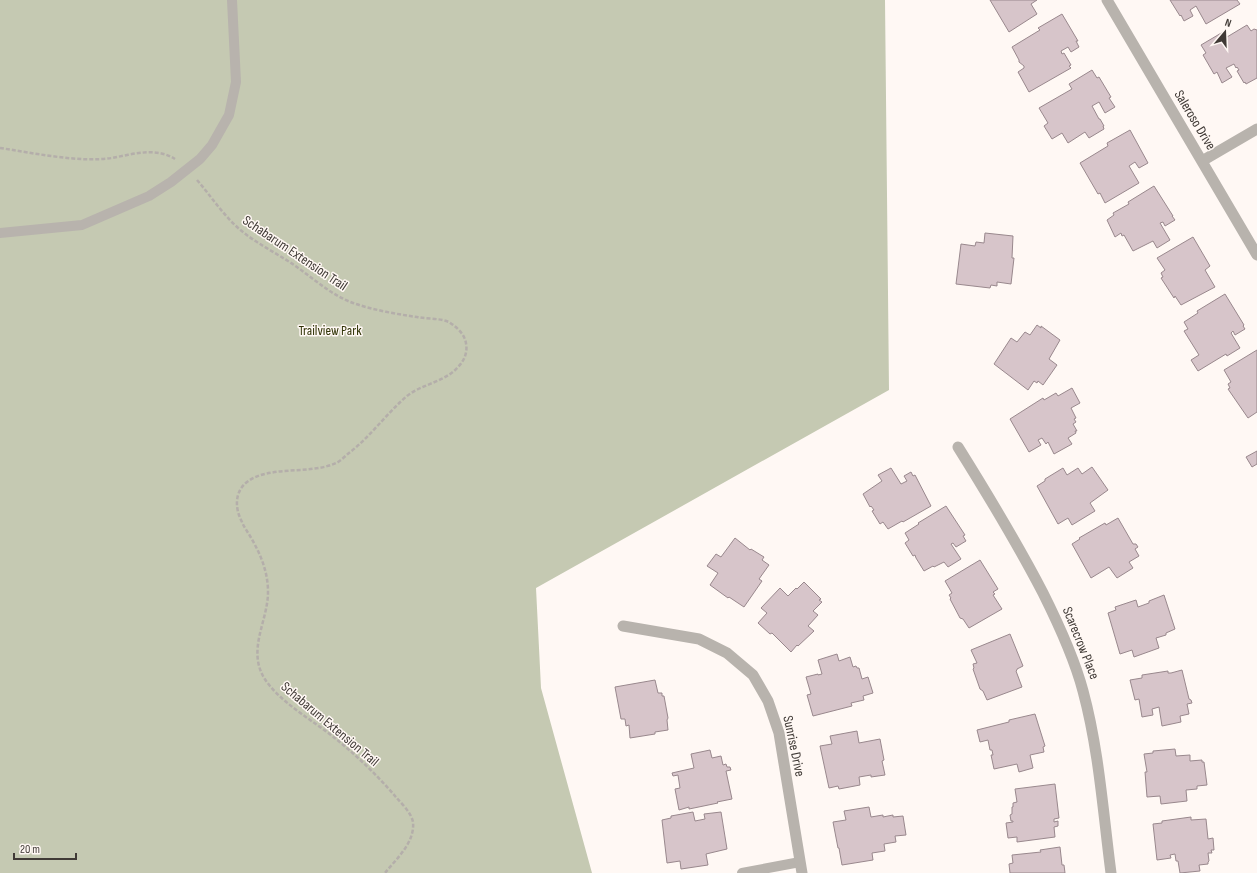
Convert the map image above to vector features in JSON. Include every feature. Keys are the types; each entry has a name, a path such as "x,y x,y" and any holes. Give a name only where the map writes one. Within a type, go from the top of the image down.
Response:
{"street":[{"name":"Saleroso Drive","path":"1107,0 1257,255"},
{"path":"1202,161 1257,129"},
{"name":"Scarecrow Place","path":"958,447 988,495 1036,579 1062,630 1083,690 1096,748 1111,873"},
{"name":"Sunrise Drive","path":"623,626 699,639 727,653 753,675 768,701 779,733 801,867"}],"lane":[{"path":"0,233 82,225 149,196 188,170 200,159 212,145 230,116 236,82 232,0"},
{"path":"742,873 801,867"}],"path":[{"name":"Schabarum Extension Trail","path":"0,148 93,160 148,152 174,158 200,182 221,211 236,226 259,244 292,264 331,292 353,303 374,309 445,321 458,329 464,338 467,349 464,359 459,367 449,375 416,389 405,398 363,442 338,462 308,470 272,473 256,477 247,482 240,490 237,499 237,509 241,522 258,550 264,564 267,579 267,607 256,651 258,664 263,676 272,689 337,740 365,765 408,811 413,821 410,840 404,850 385,873"}],"green space":[{"name":"Trailview Park","path":"0,0 885,0 889,390 536,588 541,688 592,873 0,873"}],"building":[{"path":"990,0 1037,0 1031,4 1037,14 1009,32"},
{"path":"1170,0 1237,0 1240,4 1206,24 1196,6 1190,10 1193,16 1184,21"},
{"path":"1062,14 1078,41 1076,41 1079,47 1071,52 1068,47 1061,51 1062,54 1064,53 1071,65 1069,66 1071,68 1029,92 1018,72 1024,68 1024,66 1019,62 1012,47 1040,30 1038,28"},
{"path":"1247,25 1251,31 1254,29 1257,30 1257,78 1246,84 1245,82 1244,83 1237,71 1239,70 1234,64 1226,68 1232,77 1222,83 1217,72 1214,74 1203,55 1206,53 1201,45 1223,32 1227,37"},
{"path":"1092,70 1097,78 1099,77 1115,107 1105,113 1099,102 1092,106 1104,126 1104,129 1089,138 1085,132 1068,143 1062,133 1052,139 1044,126 1048,123 1039,108 1072,89 1069,84"},
{"path":"1130,130 1148,163 1139,168 1135,162 1129,166 1139,183 1105,203 1080,163 1108,146 1107,143"},
{"path":"1154,186 1175,220 1165,226 1163,222 1160,223 1170,240 1157,248 1153,241 1133,251 1124,235 1122,236 1121,233 1115,237 1107,220 1114,215 1113,213 1129,204 1128,202"},
{"path":"985,233 1013,236 1012,258 1014,258 1011,284 997,282 997,286 991,285 990,288 956,284 961,244 975,246 976,242 984,243"},
{"path":"1193,237 1210,266 1205,270 1215,287 1181,305 1175,296 1174,298 1161,278 1163,277 1161,273 1165,270 1157,258"},
{"path":"1225,294 1244,325 1243,326 1245,329 1235,335 1233,331 1231,333 1240,348 1227,356 1226,354 1198,371 1191,360 1199,355 1184,331 1188,329 1184,322 1198,313 1197,311"},
{"path":"1037,325 1041,328 1041,326 1060,340 1049,359 1057,365 1043,385 1038,381 1037,383 1034,381 1028,390 994,364 1011,338 1017,342 1025,332 1030,335"},
{"path":"1257,350 1257,412 1248,418 1228,389 1230,388 1228,384 1231,382 1224,370"},
{"path":"1072,388 1080,403 1071,408 1076,418 1074,419 1076,422 1073,424 1077,431 1075,431 1076,433 1068,438 1072,444 1054,454 1048,442 1046,444 1042,438 1038,440 1041,445 1029,452 1010,419 1043,398 1044,400 1056,393 1058,396"},
{"path":"1257,451 1257,464 1252,467 1246,457"},
{"path":"1092,467 1108,490 1090,503 1095,511 1072,525 1068,518 1058,524 1037,486 1045,481 1045,479 1063,468 1067,475 1078,468 1082,474"},
{"path":"891,468 901,484 907,481 904,476 911,472 913,476 915,475 931,506 888,529 883,522 880,524 872,511 874,510 871,506 870,507 863,494 882,481 878,475"},
{"path":"946,506 965,535 963,536 966,541 956,547 953,543 951,544 961,559 948,567 944,562 924,571 915,555 913,556 905,543 909,540 905,533 919,524 918,523"},
{"path":"1118,518 1133,544 1136,544 1138,547 1135,549 1139,556 1129,562 1133,568 1117,578 1109,567 1091,578 1072,544 1080,539 1079,538 1105,523 1106,525"},
{"path":"735,538 750,550 751,549 764,557 762,560 769,565 759,579 762,581 744,607 710,585 718,573 707,566 716,554 721,557"},
{"path":"980,560 998,589 993,592 995,594 993,595 1002,609 969,628 963,619 960,618 950,599 951,598 949,595 952,593 945,581"},
{"path":"804,582 821,599 819,600 822,602 813,611 818,615 808,626 814,631 791,652 772,633 770,634 758,623 767,613 761,608 780,588 788,596"},
{"path":"1164,595 1175,629 1166,633 1166,635 1156,638 1159,648 1134,657 1132,650 1120,654 1108,613 1116,610 1115,607 1136,600 1138,607"},
{"path":"1010,634 1023,666 1016,671 1022,687 987,700 983,691 980,689 973,669 973,664 977,663 971,650"},
{"path":"837,654 839,661 850,657 853,667 856,666 859,668 862,679 868,677 873,693 863,696 864,700 851,703 852,706 813,716 807,695 811,694 806,677 822,674 818,660"},
{"path":"1182,670 1189,699 1192,703 1187,704 1189,714 1180,716 1181,722 1162,726 1159,707 1152,709 1153,715 1142,717 1139,699 1135,700 1130,680 1142,678 1142,675 1168,671 1168,673 1171,673"},
{"path":"655,680 658,693 662,693 662,696 664,696 668,718 668,730 655,732 655,734 630,738 629,725 626,726 625,719 621,719 615,687"},
{"path":"1035,714 1045,746 1043,747 1044,752 1030,755 1033,768 1019,772 1017,764 994,769 991,755 993,755 992,750 990,750 988,740 980,742 977,730"},
{"path":"857,731 859,743 880,739 885,775 859,777 860,785 839,789 838,786 829,788 820,746 832,744 830,736"},
{"path":"1175,749 1176,756 1190,755 1190,761 1202,760 1202,762 1204,762 1207,785 1197,786 1197,789 1186,790 1187,801 1161,804 1160,796 1147,797 1145,772 1147,772 1144,754 1153,753 1153,751"},
{"path":"710,750 712,758 721,756 723,765 726,764 727,767 730,767 731,770 726,771 732,799 679,810 675,789 680,788 678,775 673,776 672,773 694,768 691,754"},
{"path":"1055,784 1059,818 1054,819 1054,822 1058,821 1058,826 1054,827 1055,837 1017,842 1017,837 1008,838 1006,823 1013,822 1011,821 1010,815 1012,814 1013,803 1017,802 1015,789"},
{"path":"869,807 871,817 883,815 883,817 893,815 893,817 903,816 906,835 895,836 896,842 884,844 885,851 872,853 873,860 842,865 833,822 846,820 844,811"},
{"path":"693,812 695,821 705,819 704,814 721,812 727,849 706,854 708,865 681,869 680,861 667,863 662,820 671,818 671,816"},
{"path":"1191,817 1191,820 1206,819 1208,839 1213,838 1214,850 1211,850 1212,853 1208,853 1208,864 1199,865 1200,871 1180,873 1175,854 1170,855 1171,858 1157,860 1153,824 1162,823 1162,821"},
{"path":"1060,847 1062,865 1064,865 1065,873 1010,873 1009,864 1013,863 1012,855 1041,852 1040,850"}]}
